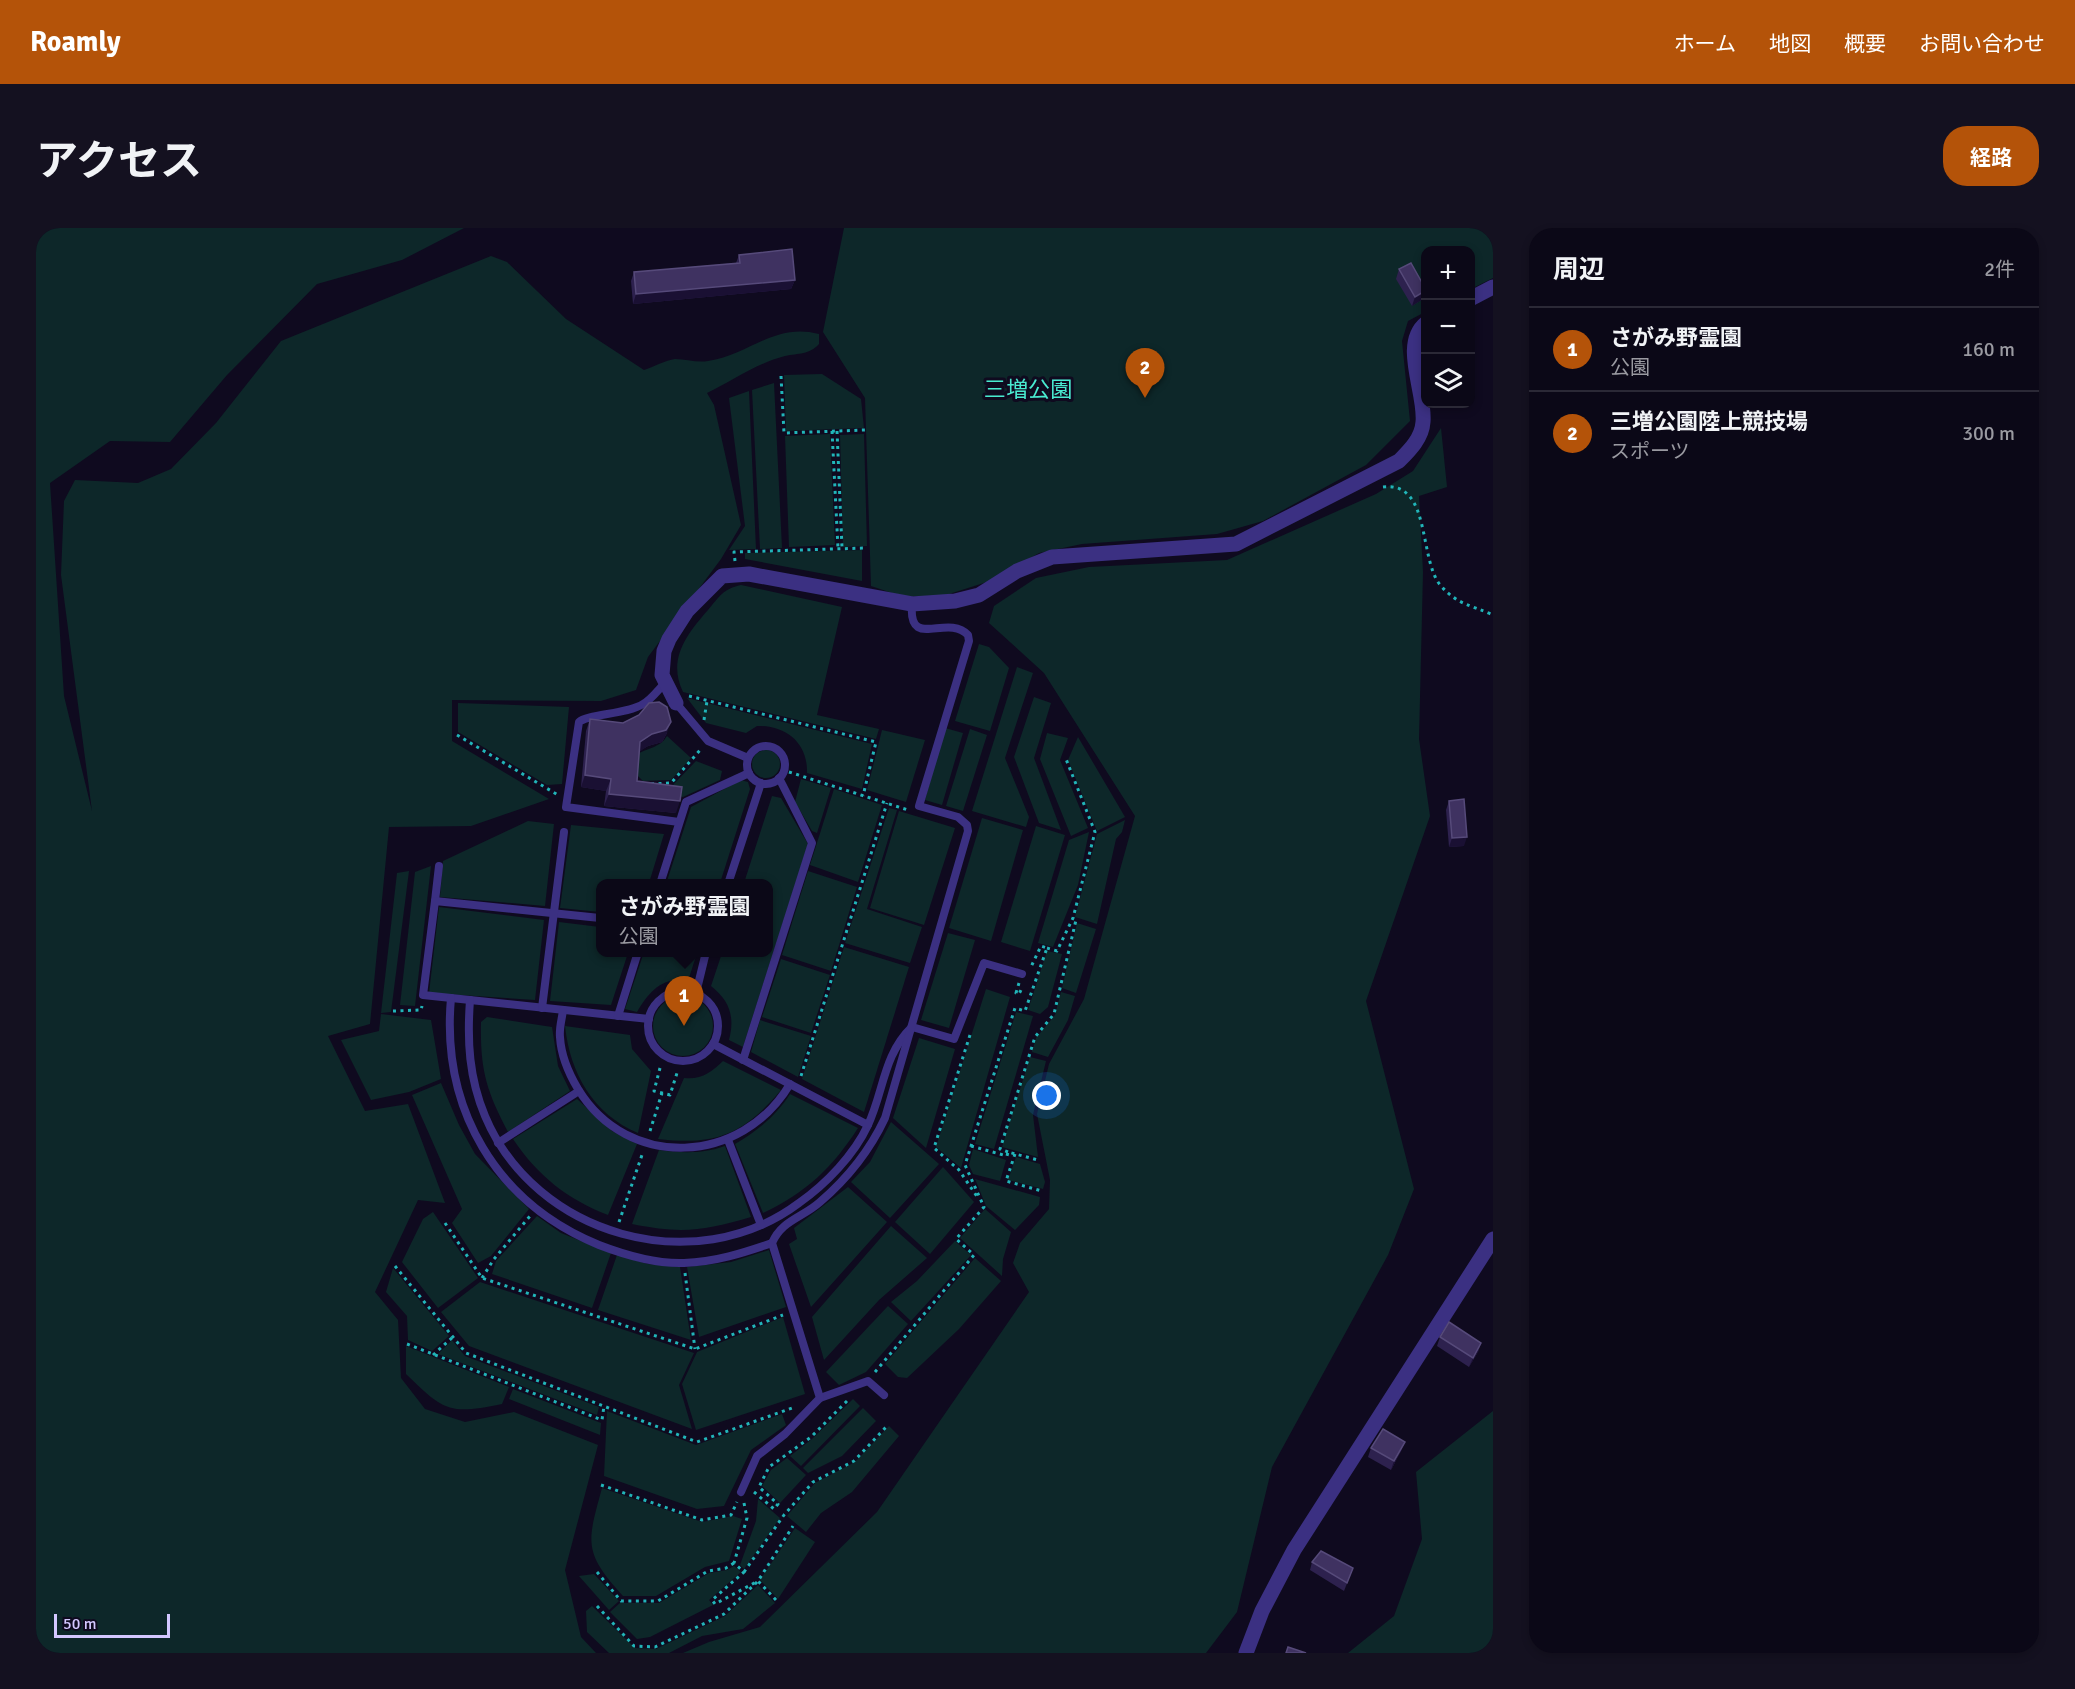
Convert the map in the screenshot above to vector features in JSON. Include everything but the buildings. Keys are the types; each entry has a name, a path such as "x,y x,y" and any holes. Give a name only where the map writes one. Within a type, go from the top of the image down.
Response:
{"street":[{"path":"1475,296 1493,287"},
{"path":"670,693 662,664 669,639 687,611 723,576 749,574 912,604 955,602 979,595 1017,571 1052,557 1236,544 1399,461 1418,439 1424,422 1414,342 1415,335 1421,328"},
{"path":"1246,1653 1262,1611 1294,1550 1493,1239"}],"lane":[{"path":"820,1398 772,1243 778,1229 818,1204 837,1187 874,1141 885,1118 968,831 967,825 958,817 919,806 969,641 968,634 956,627 921,629 915,627 911,622 912,604"},
{"path":"679,822 567,807 579,722 586,718 608,716 643,705 670,693 693,726 708,741 748,758"},
{"path":"762,746 772,746 780,751 785,760 785,770 771,783 761,783 748,773 748,758 753,750 762,746"},
{"path":"662,879 686,802 748,773"},
{"path":"743,1060 812,843 779,778"},
{"path":"730,879 761,783"},
{"path":"542,1008 564,832"},
{"path":"439,866 423,996 649,1019"},
{"path":"435,901 596,918"},
{"path":"618,1016 636,957"},
{"path":"696,993 697,979 704,957"},
{"path":"912,1026 954,1039 984,963 1025,975"},
{"path":"679,991 696,993 712,1006 716,1015 717,1035 707,1051 692,1059 675,1059 659,1051 654,1044 650,1036 649,1019 651,1011 663,997 679,991"},
{"path":"451,998 449,1025 452,1066 463,1107 486,1154 504,1179 535,1209 568,1232 610,1249 647,1260 683,1263 730,1257 772,1243"},
{"path":"470,1000 467,1035 469,1063 475,1091 498,1143 528,1180 557,1205 582,1220 616,1232 664,1242 692,1242 720,1238 761,1225 798,1204 820,1186 851,1151 868,1125 897,1041 912,1026"},
{"path":"563,1010 560,1037 564,1059 579,1091 600,1117 619,1130 646,1143 684,1148 706,1146 728,1140 766,1116 794,1086"},
{"path":"713,1044 868,1125"},
{"path":"498,1143 579,1091"},
{"path":"728,1140 761,1225"},
{"path":"741,1492 757,1456 785,1434 820,1398 868,1381 884,1395"}],"path":[{"path":"782,376 784,433 865,430"},
{"path":"835,431 840,548"},
{"path":"1373,490 1391,486 1411,496 1422,521 1426,553 1437,580 1463,606 1493,615"},
{"path":"735,561 734,552 866,548"},
{"path":"670,693 876,741 863,796"},
{"path":"649,784 670,783 714,734 703,725 707,701"},
{"path":"457,735 567,801"},
{"path":"1023,985 1019,994 1016,993 1041,946 1057,951 1073,918 1095,832 1066,759"},
{"path":"785,770 917,813 919,806"},
{"path":"794,1086 887,803"},
{"path":"1038,1160 1000,1149 1035,1037 1054,1014 1076,920 1073,918"},
{"path":"984,1207 965,1165 1015,1008 1025,1011 1047,948"},
{"path":"393,1011 422,1010"},
{"path":"971,1030 934,1148 959,1170 984,1207"},
{"path":"660,1068 654,1091 670,1095 677,1073"},
{"path":"616,1232 662,1093"},
{"path":"971,1146 1007,1156 1008,1152"},
{"path":"1015,1154 1006,1181 1042,1191"},
{"path":"868,1381 974,1255 956,1239 984,1207"},
{"path":"482,1278 494,1259 535,1209"},
{"path":"445,1223 482,1278 695,1349 785,1315 790,1332 800,1330"},
{"path":"683,1263 695,1349"},
{"path":"395,1266 466,1353 697,1442 820,1398"},
{"path":"433,1355 453,1337"},
{"path":"407,1344 602,1420 604,1406"},
{"path":"741,1492 753,1490 774,1509 778,1504 759,1487 769,1467 811,1437 852,1396"},
{"path":"758,1581 715,1604 712,1600 744,1572 784,1515 813,1482 854,1461 888,1425"},
{"path":"601,1485 702,1520 731,1515 741,1492"},
{"path":"597,1572 621,1601 658,1601 708,1571 726,1568 734,1563 747,1518 741,1492"},
{"path":"597,1606 634,1646 655,1647 724,1614 758,1581 793,1526"},
{"path":"734,1563 744,1572"},
{"path":"758,1581 776,1600"}],"green space":[{"path":"36,228 464,228 402,260 317,284 227,375 170,442 110,441 50,483 64,696 92,811 61,575 64,501 75,480 138,483 171,469 216,423 281,341 491,256 507,262 566,319 644,370 675,359 704,361 723,358 789,332 803,331 819,334 819,344 811,350 765,363 707,393 714,405 741,525 721,559 648,657 636,690 601,701 452,700 452,741 549,799 471,826 389,827 370,1024 328,1036 365,1111 408,1104 445,1203 418,1200 375,1292 398,1320 401,1378 425,1409 465,1422 514,1412 598,1445 565,1570 581,1637 596,1653 36,1653"},
{"name":"三増公園","path":"844,228 1493,228 1493,278 1475,287 1475,246 1421,246 1421,314 1408,321 1402,341 1410,421 1366,465 1263,521 1217,534 1082,544 1039,553 990,581 946,595 904,597 871,586 865,398 823,332"},
{"path":"822,374 861,399 864,428 786,431 784,375"},
{"path":"774,383 782,548 760,549 752,390"},
{"path":"749,391 756,549 729,550 745,526 729,398"},
{"path":"1441,428 1447,487 1419,496 1423,572 1419,739 1430,816 1366,1001 1414,1189 1388,1255 1272,1467 1237,1612 1206,1653 683,1653 709,1642 760,1627 877,1512 1029,1292 1013,1263 1020,1243 1049,1209 1050,1180 1037,1114 1049,1064 1084,999 1135,816 1044,673 989,623 994,606 1036,578 1089,567 1227,560 1376,494 1413,471"},
{"path":"830,434 835,545 789,547 785,436"},
{"path":"864,434 867,546 843,547 840,435"},
{"path":"862,550 862,581 745,559 745,553"},
{"path":"741,585 842,607 817,715 879,729 876,739 683,692 677,669 678,658 687,638 722,594"},
{"path":"979,644 989,647 1009,668 990,731 955,721"},
{"path":"1017,667 1033,673 1005,758 1029,817 1026,827 972,811"},
{"path":"1034,697 1051,703 1034,758 1061,830 1039,823 1014,757"},
{"path":"687,698 872,744 862,789 807,773 804,753 793,738 786,733 757,726 746,733 706,723"},
{"path":"458,703 569,707 562,784 547,785 458,732"},
{"path":"945,728 963,733 942,805 925,800"},
{"path":"970,729 987,735 963,811 946,806"},
{"path":"882,730 925,740 906,802 867,790"},
{"path":"1047,733 1068,738 1060,760 1088,828 1071,836 1040,759"},
{"path":"667,736 691,758 671,780 643,781 637,775 638,754 658,745"},
{"path":"1078,737 1125,817 1097,831 1068,760"},
{"path":"766,750 776,754 780,764 776,774 766,778 756,774 752,764 756,754"},
{"path":"696,761 722,771 720,780 683,797 643,792 646,785 672,786"},
{"path":"801,779 831,788 817,833 812,831 795,802"},
{"path":"741,780 748,782 750,789 721,879 668,879 691,807"},
{"path":"834,789 882,805 858,882 810,865"},
{"path":"772,796 781,798 808,844 773,953 773,879 745,879"},
{"path":"889,808 897,810 867,909 922,927 910,963 845,943"},
{"path":"899,811 955,828 924,925 870,908"},
{"path":"982,818 1023,830 991,941 949,928"},
{"path":"1125,820 1122,832 1116,839 1097,924 1075,917 1097,834"},
{"path":"528,821 554,824 545,906 440,897 443,861"},
{"path":"571,825 664,834 650,879 596,879 596,912 560,908"},
{"path":"1036,826 1065,835 1030,951 1001,942"},
{"path":"1089,832 1078,885 1053,947 1038,943 1069,840"},
{"path":"431,866 415,1006 400,1005 415,872"},
{"path":"409,871 391,1012 381,1013 397,873"},
{"path":"808,871 857,887 831,971 782,955"},
{"path":"439,907 544,920 535,1000 429,993"},
{"path":"559,922 596,927 596,957 627,957 611,1005 550,1001"},
{"path":"1077,923 1096,929 1076,993 1062,988"},
{"path":"948,933 975,940 949,1028 921,1020"},
{"path":"844,947 909,967 864,1112 802,1079"},
{"path":"1047,951 1062,954 1048,1007 1040,1014 1028,1010"},
{"path":"642,957 696,957 688,981 664,983 646,998 637,1012 625,1009"},
{"path":"721,957 772,957 743,1047 729,1040 731,1017 727,1004 711,986"},
{"path":"781,959 830,975 811,1033 762,1017"},
{"path":"986,989 1010,997 961,1168 936,1147"},
{"path":"1061,992 1075,996 1068,1020 1048,1057 1032,1052 1036,1038 1055,1015"},
{"path":"677,996 689,996 705,1004 711,1014 713,1026 711,1038 705,1048 689,1056 677,1056 661,1048 653,1032 653,1020 661,1004"},
{"path":"1016,1012 1033,1016 994,1149 975,1144"},
{"path":"381,1014 431,1020 441,1079 409,1092 371,1100 341,1040 379,1031"},
{"path":"487,1017 552,1027 558,1066 570,1091 508,1132 494,1104 483,1066 481,1022"},
{"path":"760,1020 811,1036 798,1077 751,1052"},
{"path":"565,1026 630,1035 632,1049 651,1071 638,1133 608,1115 586,1090 572,1060"},
{"path":"919,1038 955,1049 926,1148 893,1118"},
{"path":"1030,1057 1046,1061 1033,1115 1038,1157 1002,1147"},
{"path":"723,1061 781,1090 754,1117 727,1134 696,1140 658,1139 684,1078 696,1078 706,1074"},
{"path":"441,1083 459,1125 475,1154 529,1209 491,1256 478,1263 452,1223 462,1209 412,1095"},
{"path":"790,1094 858,1128 839,1155 817,1178 792,1197 763,1213 735,1144 766,1122"},
{"path":"577,1099 612,1131 637,1144 608,1215 579,1202 554,1185 513,1139"},
{"path":"891,1122 939,1164 890,1218 851,1182 870,1162"},
{"path":"725,1146 751,1217 692,1230 632,1224 659,1150 692,1152"},
{"path":"973,1149 1006,1160 1000,1181 973,1174 969,1165"},
{"path":"1016,1157 1040,1164 1045,1182 1043,1189 1008,1180"},
{"path":"943,1167 974,1202 930,1254 895,1222"},
{"path":"975,1179 1040,1197 1039,1205 1015,1230 986,1206"},
{"path":"848,1187 887,1222 811,1307 789,1244 797,1239 794,1228"},
{"path":"985,1209 1011,1232 1003,1259 1002,1276 960,1238"},
{"path":"433,1212 478,1278 438,1308 402,1262 423,1219"},
{"path":"537,1216 561,1233 611,1253 592,1308 492,1274 496,1261"},
{"path":"891,1226 927,1258 879,1300 824,1360 812,1317"},
{"path":"955,1241 971,1255 911,1321 891,1302 917,1281"},
{"path":"769,1250 786,1307 699,1337 687,1267 731,1262"},
{"path":"617,1255 648,1264 680,1267 691,1340 598,1310"},
{"path":"975,1258 1001,1281 959,1329 907,1378 898,1377 885,1364"},
{"path":"393,1268 449,1336 432,1351 408,1340 407,1316 386,1292"},
{"path":"480,1282 694,1353 679,1385 692,1429 469,1346 441,1312"},
{"path":"888,1306 908,1324 866,1372 839,1385 826,1372"},
{"path":"783,1317 805,1394 696,1430 682,1384 697,1352"},
{"path":"452,1340 465,1356 599,1407 597,1415 438,1354"},
{"path":"406,1346 509,1387 502,1404 458,1409 439,1403 406,1374"},
{"path":"513,1389 601,1423 600,1435 509,1399"},
{"path":"853,1399 860,1406 801,1466 790,1456 812,1439"},
{"path":"863,1408 876,1421 842,1456 808,1473 803,1468"},
{"path":"607,1411 696,1445 782,1414 786,1425 751,1450 724,1506 697,1509 604,1476"},
{"path":"1493,1411 1493,1653 1348,1653 1394,1616 1422,1539 1416,1472"},
{"path":"889,1426 899,1436 852,1492 821,1513 806,1532 787,1516 815,1483 855,1462"},
{"path":"787,1458 806,1475 780,1503 762,1486 771,1470"},
{"path":"602,1488 702,1522 733,1516 742,1519 729,1561 705,1567 656,1596 623,1596 601,1568 592,1546 593,1522"},
{"path":"758,1499 780,1518 744,1569 740,1565 756,1521"},
{"path":"795,1528 815,1542 778,1599 760,1580"},
{"path":"734,1566 741,1572 709,1600 713,1605 650,1637 637,1639 610,1612 620,1603 659,1603 709,1573 727,1570"},
{"path":"594,1574 619,1601 609,1610 579,1576"},
{"path":"758,1585 775,1603 743,1629 702,1636 669,1653 609,1653 587,1632 586,1611 592,1606 635,1648 656,1649 725,1616"}],"place":[{"name":"三増公園陸上競技場","path":"1145,398"},
{"name":"さがみ野霊園","path":"684,1026"}]}
